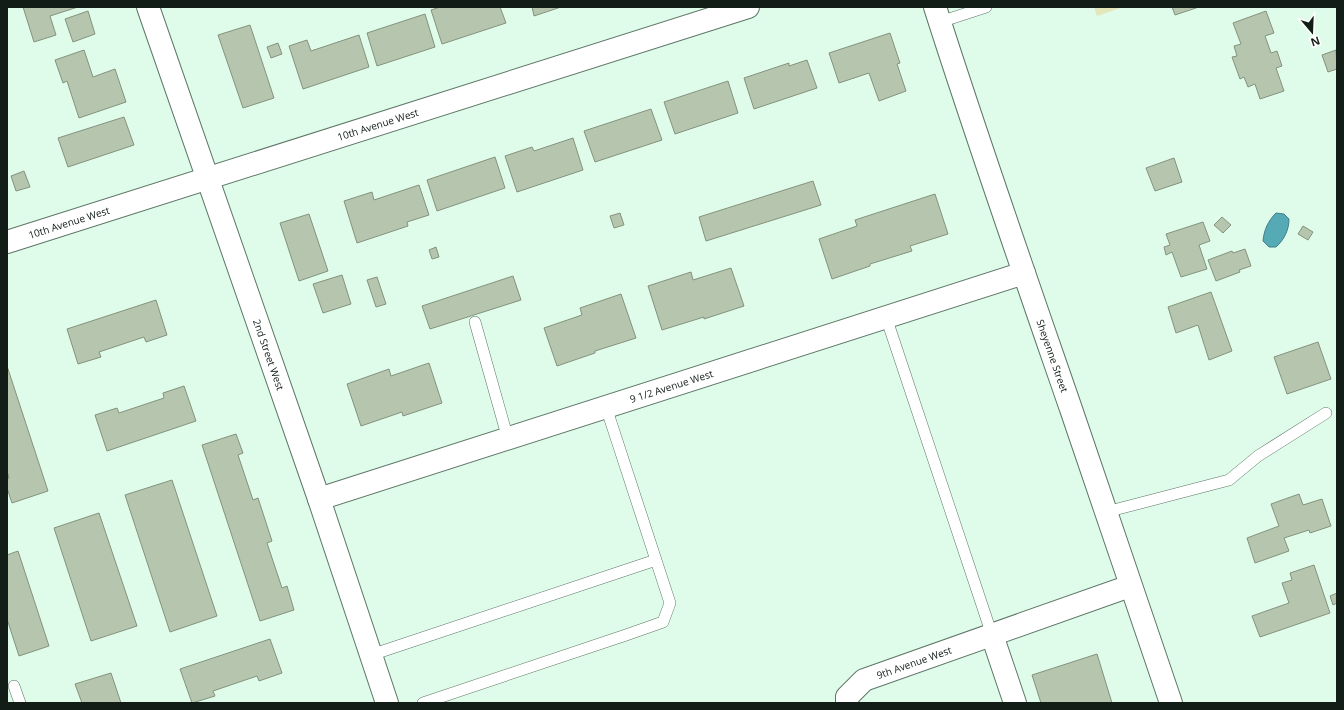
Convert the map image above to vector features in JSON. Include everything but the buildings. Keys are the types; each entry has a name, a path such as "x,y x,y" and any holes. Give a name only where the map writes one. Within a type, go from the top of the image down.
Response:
{"street":[{"name":"2nd Street West","path":"148,7 319,499 386,703"},
{"name":"10th Avenue West","path":"7,242 748,7"},
{"name":"Sheyenne Street","path":"938,14 1024,273 1171,703"},
{"name":"9 1/2 Avenue West","path":"319,499 1024,273"},
{"name":"9th Avenue West","path":"847,703 847,697 864,680 1130,586"},
{"path":"992,635 1016,703"}],"lane":[{"path":"938,14 986,7"},
{"path":"886,317 992,635"},
{"path":"475,322 508,439"},
{"path":"423,703 626,636 663,622 670,603 606,407"},
{"path":"1106,512 1229,480 1258,456 1326,413"},
{"path":"371,655 656,560"},
{"path":"14,686 20,703"}],"green space":[{"path":"1094,7 1123,7 1097,16"}],"water":[{"path":"1276,213 1284,214 1289,219 1288,227 1284,238 1279,244 1276,247 1269,247 1263,241 1265,229"}]}
